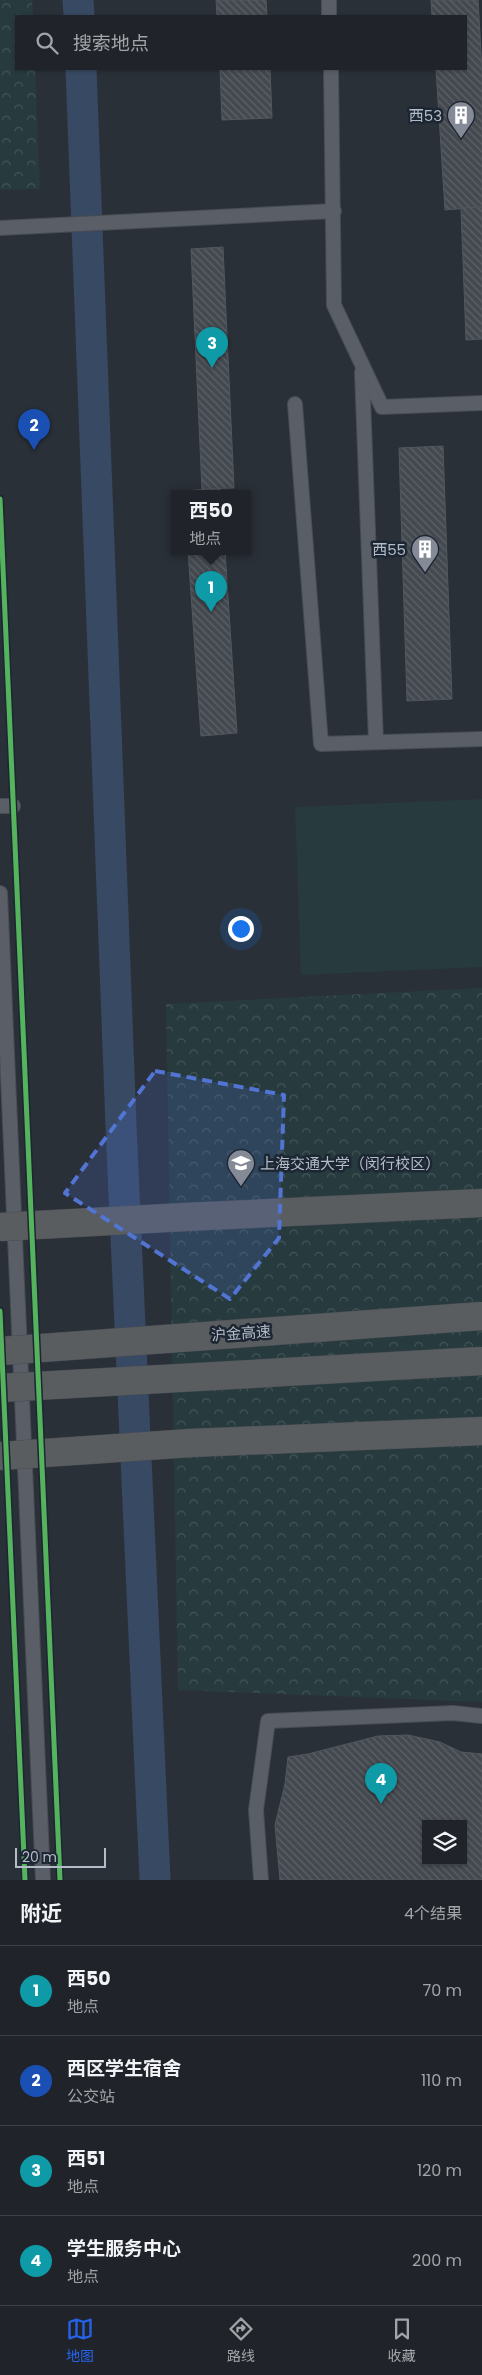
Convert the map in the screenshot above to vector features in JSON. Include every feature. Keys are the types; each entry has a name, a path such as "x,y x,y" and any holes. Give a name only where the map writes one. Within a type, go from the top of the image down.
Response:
{"highway":[{"path":"0,1227 482,1203"},
{"name":"沪金高速","path":"0,1350 482,1316"},
{"path":"0,1388 482,1361"},
{"path":"0,1456 191,1443 482,1430"}],"lane":[{"path":"329,0 330,15"},
{"path":"331,70 334,305 382,407 482,403"},
{"path":"0,228 334,211"},
{"path":"362,366 376,742"},
{"path":"295,404 321,744 482,739"},
{"path":"0,893 43,1880"},
{"path":"261,1880 256,1810 268,1722 453,1712 482,1716"}],"highlighted area":[{"path":"155,1071 284,1095 279,1238 230,1299 65,1193"}],"green space":[{"path":"0,0 32,0 33,15 15,15 15,70 35,70 40,189 0,190"},
{"path":"482,799 482,967 301,975 295,807"},
{"path":"482,988 482,1702 178,1690 166,1004"}],"building":[{"path":"216,0 266,0 267,15 217,15"},
{"name":"西53","path":"431,0 478,0 482,70 482,207 445,210 436,70 467,70 467,15 432,15"},
{"path":"220,70 270,70 272,118 222,120"},
{"path":"482,207 482,339 466,340 461,208"},
{"path":"223,247 234,488 202,489 191,249"},
{"name":"西55","path":"443,446 452,699 407,701 399,448"},
{"path":"220,488 220,490 196,490"},
{"path":"188,555 225,555 237,733 201,736"},
{"path":"408,1735 440,1742 461,1752 482,1754 482,1880 280,1880 275,1825 285,1784 288,1757 308,1754 378,1736"}],"waterway":[{"path":"78,0 79,15"},
{"path":"81,70 121,1126 155,1880"}],"cycle path":[{"path":"0,499 60,1880"},
{"path":"0,1311 25,1880"}],"place":[{"name":"西53","path":"461,139"},
{"name":"西51","path":"212,368"},
{"name":"西区学生宿舍","path":"34,450"},
{"name":"西55","path":"425,573"},
{"name":"西50","path":"211,612"},
{"name":"上海交通大学（闵行校区）","path":"241,1187"},
{"name":"学生服务中心","path":"381,1804"}]}
